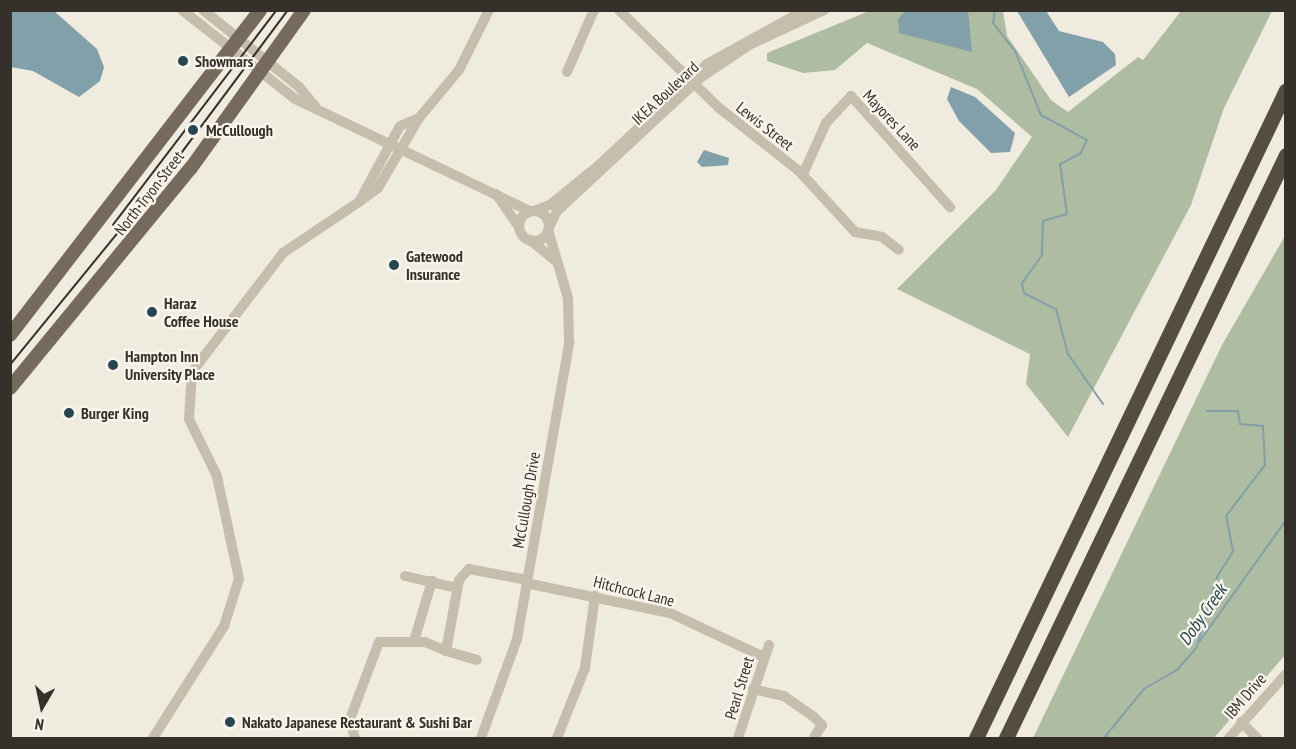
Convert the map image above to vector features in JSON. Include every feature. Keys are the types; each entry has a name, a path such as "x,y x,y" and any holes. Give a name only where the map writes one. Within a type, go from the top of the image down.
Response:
{"highway":[{"path":"976,738 1286,90"},
{"path":"1006,738 1286,154"}],"main road":[{"name":"North Tryon Street","path":"10,335 260,10"},
{"name":"North Tryon Street","path":"10,388 265,68 304,10"}],"street":[{"path":"182,10 234,43"},
{"path":"203,10 234,43"},
{"path":"153,738 225,626 239,579 217,476 189,419 192,372 283,253 359,202 393,148 459,70 489,10"},
{"path":"567,72 594,10"},
{"name":"Lewis Street","path":"619,10 693,80 803,174 858,234 882,237 899,250"},
{"name":"IKEA Boulevard","path":"532,211 550,205 598,166 693,80 746,38 806,10"},
{"name":"IKEA Boulevard","path":"549,228 557,211 693,80 749,45 824,10"},
{"name":"McCullough Drive","path":"234,43 254,51 265,68"},
{"name":"McCullough Drive","path":"234,43 247,60 265,68 315,106 393,148 546,217 568,298 569,336 511,662 482,738"},
{"name":"Mayores Lane","path":"803,174 825,124 851,96 950,207"},
{"path":"496,194 530,240 557,262"},
{"path":"519,227 532,211"},
{"path":"530,240 540,239 549,228"},
{"name":"Hitchcock Lane","path":"457,588 463,574 474,567 527,582 670,614 764,657"},
{"path":"405,576 457,588 446,651"},
{"path":"414,641 432,581"},
{"path":"557,738 585,668 595,596"},
{"path":"355,738 350,719 376,646 385,639 414,641 477,660"},
{"name":"Pearl Street","path":"738,738 769,645"},
{"name":"IBM Drive","path":"1236,732 1286,674"},
{"path":"753,689 783,696 813,716 822,725 814,738"},
{"path":"1236,732 1257,738"}],"green space":[{"path":"869,11 1003,11 1007,36 1051,100 1068,112 1138,57 1143,60 1181,11 1272,11 1224,108 1191,205 1068,437 1026,384 1030,354 897,289 996,190 1032,137 977,89 867,43 835,70 803,73 767,61 767,53"},
{"path":"1285,236 1285,655 1214,738 1033,738 1222,345"}],"water":[{"path":"10,11 54,11 97,49 104,67 100,81 79,97 33,71 11,67"},
{"path":"905,11 968,11 972,52 899,33 898,19"},
{"path":"1017,11 1046,11 1059,31 1103,42 1115,54 1116,65 1069,97"},
{"path":"951,87 975,97 1015,133 1010,152 991,153 959,121 947,99"},
{"path":"704,150 729,158 728,165 702,167 697,162"}],"waterway":[{"path":"995,10 993,23 1015,51 1041,115 1087,140 1081,153 1060,164 1067,214 1043,221 1042,255 1022,284 1024,293 1056,309 1068,354 1103,404"},
{"path":"1197,646 1217,577 1233,551 1226,516 1265,465 1263,426 1240,424 1238,411 1207,411"},
{"name":"Doby Creek","path":"1199,642 1286,520"},
{"name":"Doby Creek","path":"1104,738 1144,689 1177,670 1197,647"}],"tram line":[{"path":"113,225 277,10"},
{"path":"10,365 168,171 288,10"}],"place":[{"name":"Showmars","path":"183,61"},
{"name":"McCullough","path":"193,130"},
{"name":"Gatewood Insurance","path":"394,265"},
{"name":"Haraz Coffee House","path":"152,312"},
{"name":"Hampton Inn University Place","path":"113,365"},
{"name":"Burger King","path":"69,413"},
{"name":"Nakato Japanese Restaurant & Sushi Bar","path":"230,722"}]}
